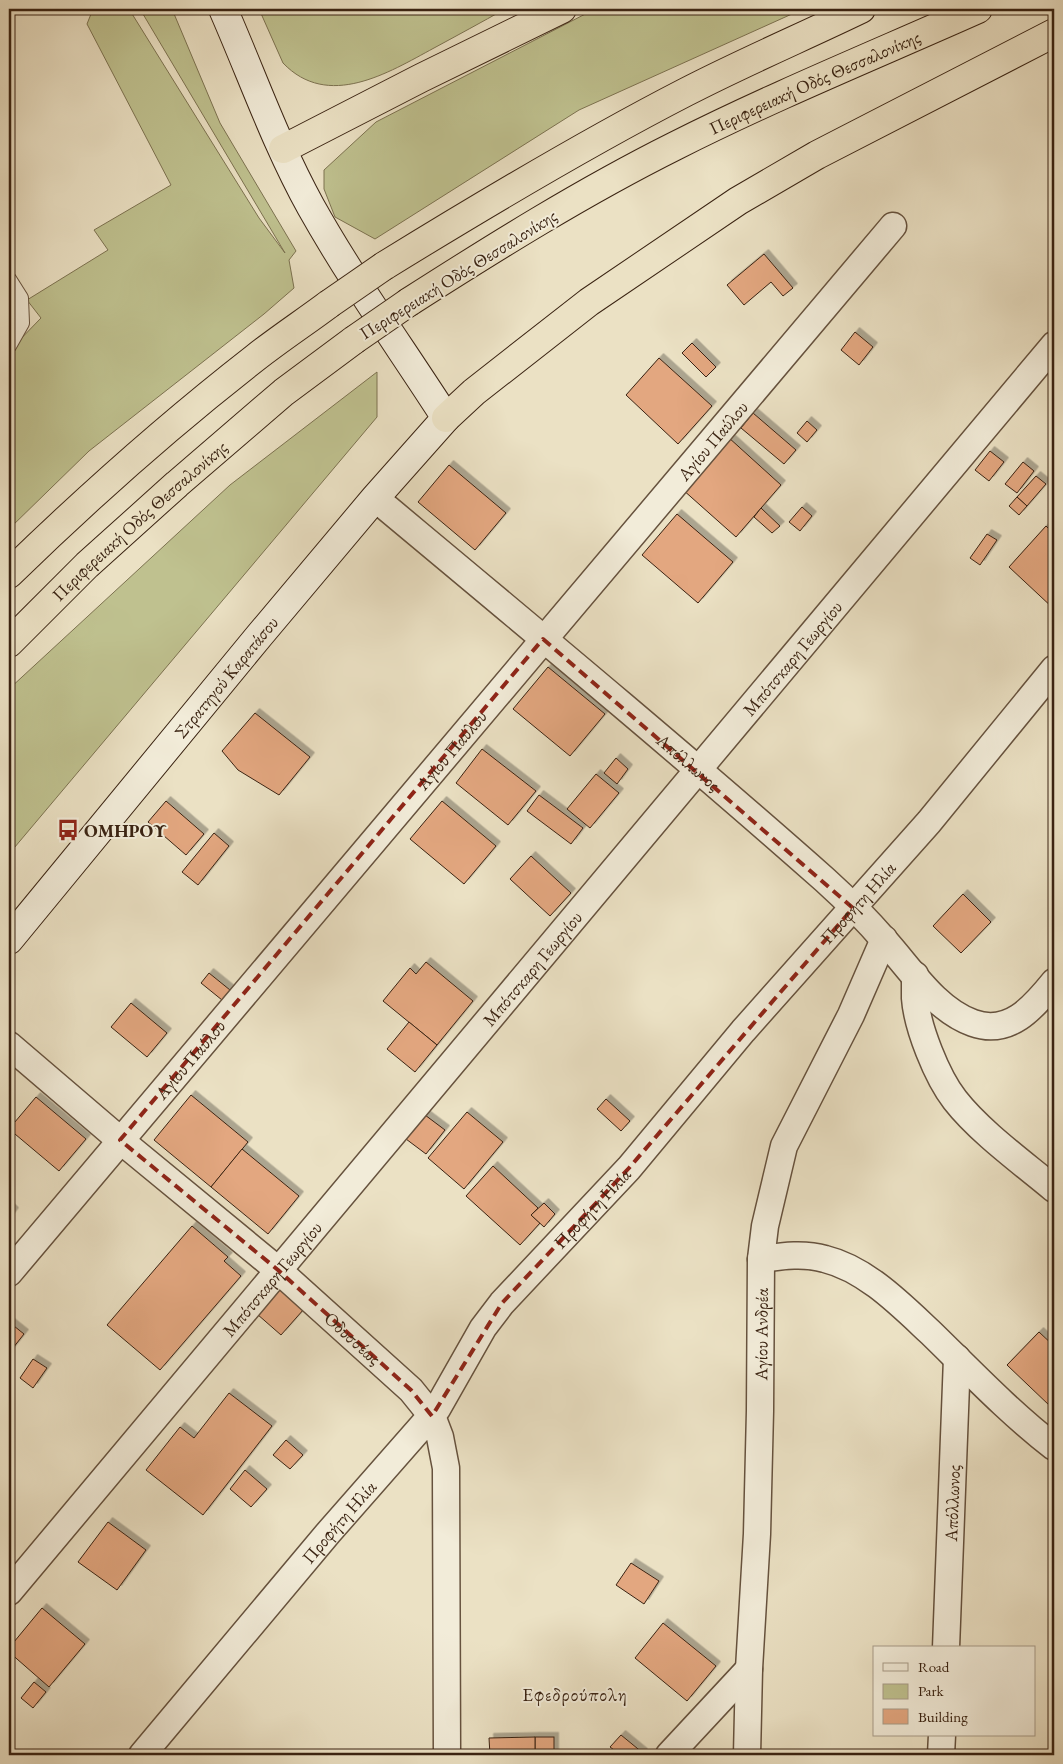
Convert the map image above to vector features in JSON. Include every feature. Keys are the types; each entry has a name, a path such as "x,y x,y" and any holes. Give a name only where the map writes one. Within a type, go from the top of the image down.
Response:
{"highway":[{"path":"283,149 421,78 562,9"},
{"path":"9,574 96,492 173,425 256,357 384,266 568,156 687,91 861,9"},
{"name":"Περιφερειακή Οδός Θεσσαλονίκης","path":"9,643 87,565 284,392 409,302 488,251 585,194 675,146 978,9"},
{"path":"446,418 481,386 589,302 738,201 817,156 1054,33"}],"street":[{"path":"223,9 283,149 320,223 446,418"},
{"name":"Αγίου Παύλου","path":"9,1273 893,226"},
{"name":"Μπότσκαρη Γεωργίου","path":"9,1592 1054,345"},
{"name":"Στρατηγού Καρατάσου","path":"9,940 375,498 446,418"},
{"name":"Απόλλωνος","path":"375,498 544,639 827,882 884,939 939,1003 953,1014 979,1025 995,1027 1013,1022 1039,1000 1054,982"},
{"name":"Προφήτη Ηλία","path":"142,1755 329,1532 432,1416 447,1396 483,1328 502,1303 629,1168 744,1031 929,822 1054,669"},
{"name":"Αγίου Ανδρέα","path":"747,1755 749,1669 757,1534 761,1259 772,1194 784,1146 851,1015 884,939"},
{"path":"915,975 915,999 922,1030 933,1058 954,1098 979,1124 1054,1189"},
{"name":"Οδυσσέως","path":"9,1045 120,1140 278,1270 411,1390 432,1416 440,1437 446,1468 447,1755"},
{"path":"761,1259 792,1255 816,1257 849,1268 907,1310 999,1400 1052,1440"},
{"name":"Απόλλωνος","path":"946,1646 957,1358"},
{"path":"669,1755 749,1669"},
{"path":"942,1736 942,1755"}],"lane":[{"path":"9,279 21,298 22,323 9,346"}],"highlighted area":[{"path":"543,639 853,908 629,1168 502,1303 432,1416 411,1390 278,1270 120,1140"}],"green space":[{"path":"93,9 129,9 259,218 285,253 140,9 172,9 220,123 296,251 289,260 294,288 264,314 89,451 9,529 9,351 41,318 27,300 108,250 94,230 171,185 87,24"},
{"path":"259,9 505,9 397,68 378,76 338,86 319,84 301,77 283,63"},
{"path":"595,9 803,9 579,110 375,239 335,217 324,189 324,170 376,122"},
{"path":"377,372 377,417 9,854 9,689 230,485"}],"building":[{"path":"764,254 793,288 783,296 771,282 744,305 727,285"},
{"path":"855,332 873,347 859,365 841,350"},
{"path":"692,343 716,367 706,377 682,353"},
{"path":"659,358 712,406 678,444 626,395"},
{"path":"753,413 796,450 784,464 741,428"},
{"path":"807,421 817,430 807,442 797,433"},
{"path":"728,437 781,485 736,537 682,489"},
{"path":"990,451 1004,462 989,481 975,470"},
{"path":"1023,462 1034,471 1017,493 1005,484"},
{"path":"449,465 506,513 475,550 418,502"},
{"path":"1036,476 1046,484 1027,506 1017,497"},
{"path":"1017,497 1027,506 1019,515 1009,506"},
{"path":"802,507 812,516 800,531 789,522"},
{"path":"761,508 780,526 772,533 754,517"},
{"path":"677,514 733,562 698,603 642,555"},
{"path":"1046,526 1054,534 1054,609 1009,567"},
{"path":"987,534 997,540 980,565 970,558"},
{"path":"548,667 605,714 570,756 513,709"},
{"path":"255,713 310,757 279,795 238,770 222,751"},
{"path":"482,749 536,791 508,825 456,783"},
{"path":"616,758 628,769 617,784 604,773"},
{"path":"596,774 619,793 590,828 567,809"},
{"path":"539,795 583,828 571,844 527,811"},
{"path":"166,801 204,834 186,855 148,822"},
{"path":"442,801 496,846 464,884 410,839"},
{"path":"214,833 229,846 198,885 182,872"},
{"path":"531,856 571,893 550,916 510,879"},
{"path":"963,894 991,922 961,953 933,926"},
{"path":"426,962 473,1001 437,1045 383,1001 410,968 416,974"},
{"path":"209,973 230,990 222,1000 201,983"},
{"path":"131,1003 167,1033 147,1057 111,1027"},
{"path":"409,1022 437,1045 415,1072 387,1049"},
{"path":"191,1095 248,1142 211,1187 154,1140"},
{"path":"36,1097 86,1139 59,1171 9,1129"},
{"path":"606,1099 630,1121 621,1131 597,1109"},
{"path":"467,1112 503,1142 464,1189 428,1158"},
{"path":"425,1115 445,1130 426,1154 406,1139"},
{"path":"242,1149 299,1196 268,1234 211,1187"},
{"path":"493,1166 538,1208 531,1215 540,1223 520,1245 466,1196"},
{"path":"544,1203 555,1214 544,1227 531,1215"},
{"path":"9,1207 14,1212 9,1219"},
{"path":"192,1226 228,1257 224,1261 241,1276 160,1370 107,1325"},
{"path":"279,1288 304,1309 281,1335 257,1314"},
{"path":"9,1322 24,1334 9,1353"},
{"path":"1039,1332 1054,1346 1054,1401 1050,1406 1007,1365"},
{"path":"33,1359 47,1368 33,1388 20,1378"},
{"path":"229,1393 272,1426 203,1515 146,1470 180,1427 194,1438"},
{"path":"286,1440 303,1455 290,1469 273,1455"},
{"path":"245,1470 267,1489 251,1507 230,1489"},
{"path":"108,1522 146,1550 117,1590 78,1562"},
{"path":"631,1563 659,1581 644,1604 616,1585"},
{"path":"42,1608 85,1644 49,1687 9,1652 9,1648"},
{"path":"663,1623 716,1666 687,1701 635,1658"},
{"path":"34,1682 46,1692 33,1708 21,1698"},
{"path":"621,1735 643,1753 641,1755 621,1755 610,1747"},
{"path":"535,1737 554,1737 554,1755 535,1755"},
{"path":"535,1737 535,1755 490,1755 489,1738"}],"place":[{"name":"ΟΜΗΡΟΥ","path":"68,830"}],"district":[{"name":"Εφεδρούπολη","path":"575,1694"}]}
